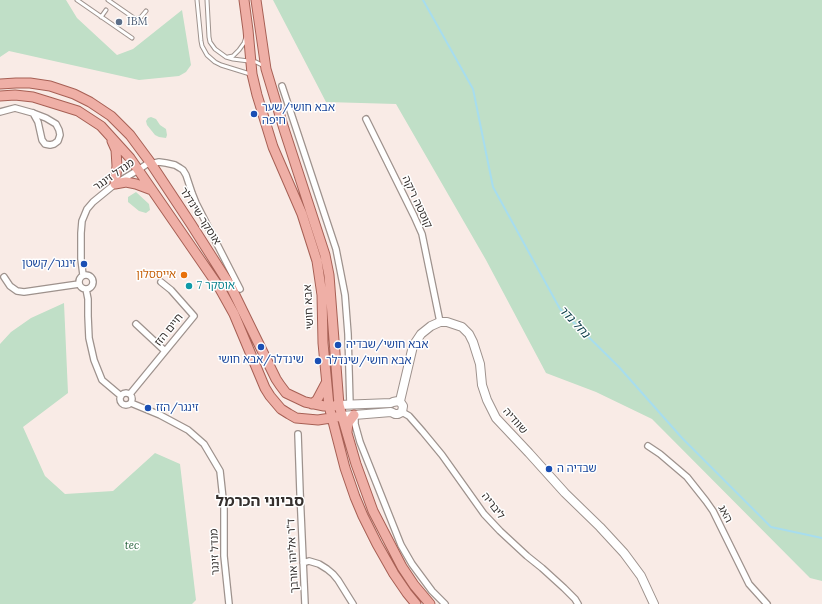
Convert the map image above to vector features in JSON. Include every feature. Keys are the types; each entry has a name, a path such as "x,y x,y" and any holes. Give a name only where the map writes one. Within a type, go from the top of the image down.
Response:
{"main road":[{"name":"אבא חושי","path":"244,0 252,74 257,95 273,147 302,214 317,261 322,295 323,343 329,406 345,468 363,516 394,574 416,604"},
{"name":"אבא חושי","path":"256,0 266,69 284,130 325,255 329,275 339,405 342,416 373,511 402,567 414,585 430,604"},
{"name":"אוסקר שינדלר","path":"0,84 30,83 50,86 74,94 90,102 111,116 130,135 150,162 231,287 276,379 286,392 312,404 329,406 339,405"},
{"path":"0,96 16,95 33,97 78,111 101,126 130,158 219,287 229,304 265,388 270,396 281,409 296,418 318,420 342,416"},
{"path":"108,133 116,150 115,184 126,182 152,190"},
{"path":"312,404 320,397 326,382"},
{"path":"347,433 348,423 356,415"},
{"path":"318,420 332,427 336,432"}],"street":[{"path":"282,86 336,249 345,295 348,334 350,405"},
{"path":"0,112 15,108 33,112 46,118 56,124 60,135 58,141 50,145 45,144 42,140 38,122 33,112"},
{"name":"קוסטה ריקה","path":"366,119 422,234 440,322"},
{"path":"150,162 151,164 159,162 170,163 183,170 186,174 196,203 240,289"},
{"name":"מנדל זינגר","path":"83,275 81,259 81,233 82,221 87,209 93,202 115,184 150,162"},
{"path":"79,284 79,280 83,275 90,275 93,279 92,285 86,289"},
{"path":"4,277 10,286 17,291 24,292 79,284"},
{"name":"חיים הזז","path":"130,394 194,316 171,290 161,282"},
{"path":"79,284 86,289 88,299 89,338 94,360 102,380 121,396"},
{"path":"391,412 390,408 395,402 413,346 421,334 431,326 440,322"},
{"name":"שוודיה","path":"440,322 447,322 462,328 469,334 480,364 482,386 496,418 529,452 565,493 624,553 641,576 654,604"},
{"path":"136,324 165,351"},
{"path":"124,394 130,394 132,397 131,403 126,405 122,404 120,400 121,396 124,394"},
{"path":"339,405 395,402 403,406 400,414 391,412 342,416"},
{"name":"מנדל זינגר","path":"131,403 160,415 188,430 204,444 220,471 224,508 224,556 229,604"},
{"name":"ליבריה","path":"402,412 409,416 442,455 484,514 500,532 564,588 578,604"},
{"path":"356,415 355,424 360,442 401,545 412,564 432,591 445,604"},
{"name":"ד\"ר אליהו אורבך","path":"298,434 306,604"},
{"name":"האג","path":"648,446 660,454 687,477 706,501 713,511 749,584 767,604"},
{"path":"303,563 308,562 319,564 327,569 333,574 353,604"}],"lane":[{"path":"77,0 132,38"},
{"path":"108,0 137,19 146,11"},
{"path":"197,0 201,41 207,54 215,62 221,65 252,74"},
{"path":"207,0 209,37 210,42 215,49 226,57 251,60 262,64 266,69"},
{"path":"101,17 106,10"},
{"path":"226,57 233,56 239,50 244,43 248,30"}],"green space":[{"path":"0,0 66,0 77,18 117,55 133,49 182,10 191,65 186,72 179,76 139,80 9,51 0,57"},
{"path":"273,0 822,0 822,581 810,578 652,419 596,392 546,373 486,260 396,104 326,102"},
{"path":"151,117 156,119 160,125 166,129 166,138 155,135 147,125 146,121"},
{"path":"136,192 149,204 150,210 146,213 139,211 128,202 128,197"},
{"name":"tec","path":"64,303 68,393 23,427 45,476 65,494 113,491 155,453 180,464 196,600 192,604 0,604 0,344 11,332 31,318"}],"waterway":[{"name":"נחל נדר","path":"423,0 473,89 493,187 560,309 619,367 682,438 771,527 822,538"}],"place":[{"name":"IBM","path":"119,22"},
{"name":"אבא חושי/שער חיפה","path":"254,114"},
{"name":"זינגר/קשטן","path":"84,264"},
{"name":"אייססלון","path":"184,275"},
{"name":"אוסקר 7","path":"189,286"},
{"name":"אבא חושי/שבדיה","path":"338,345"},
{"name":"שינדלר/אבא חושי","path":"261,347"},
{"name":"אבא חושי/שינדלר","path":"318,361"},
{"name":"זינגר/הזז","path":"148,408"},
{"name":"שבדיה ה","path":"549,469"}],"district":[{"name":"סביוני הכרמל","path":"260,502"}]}
